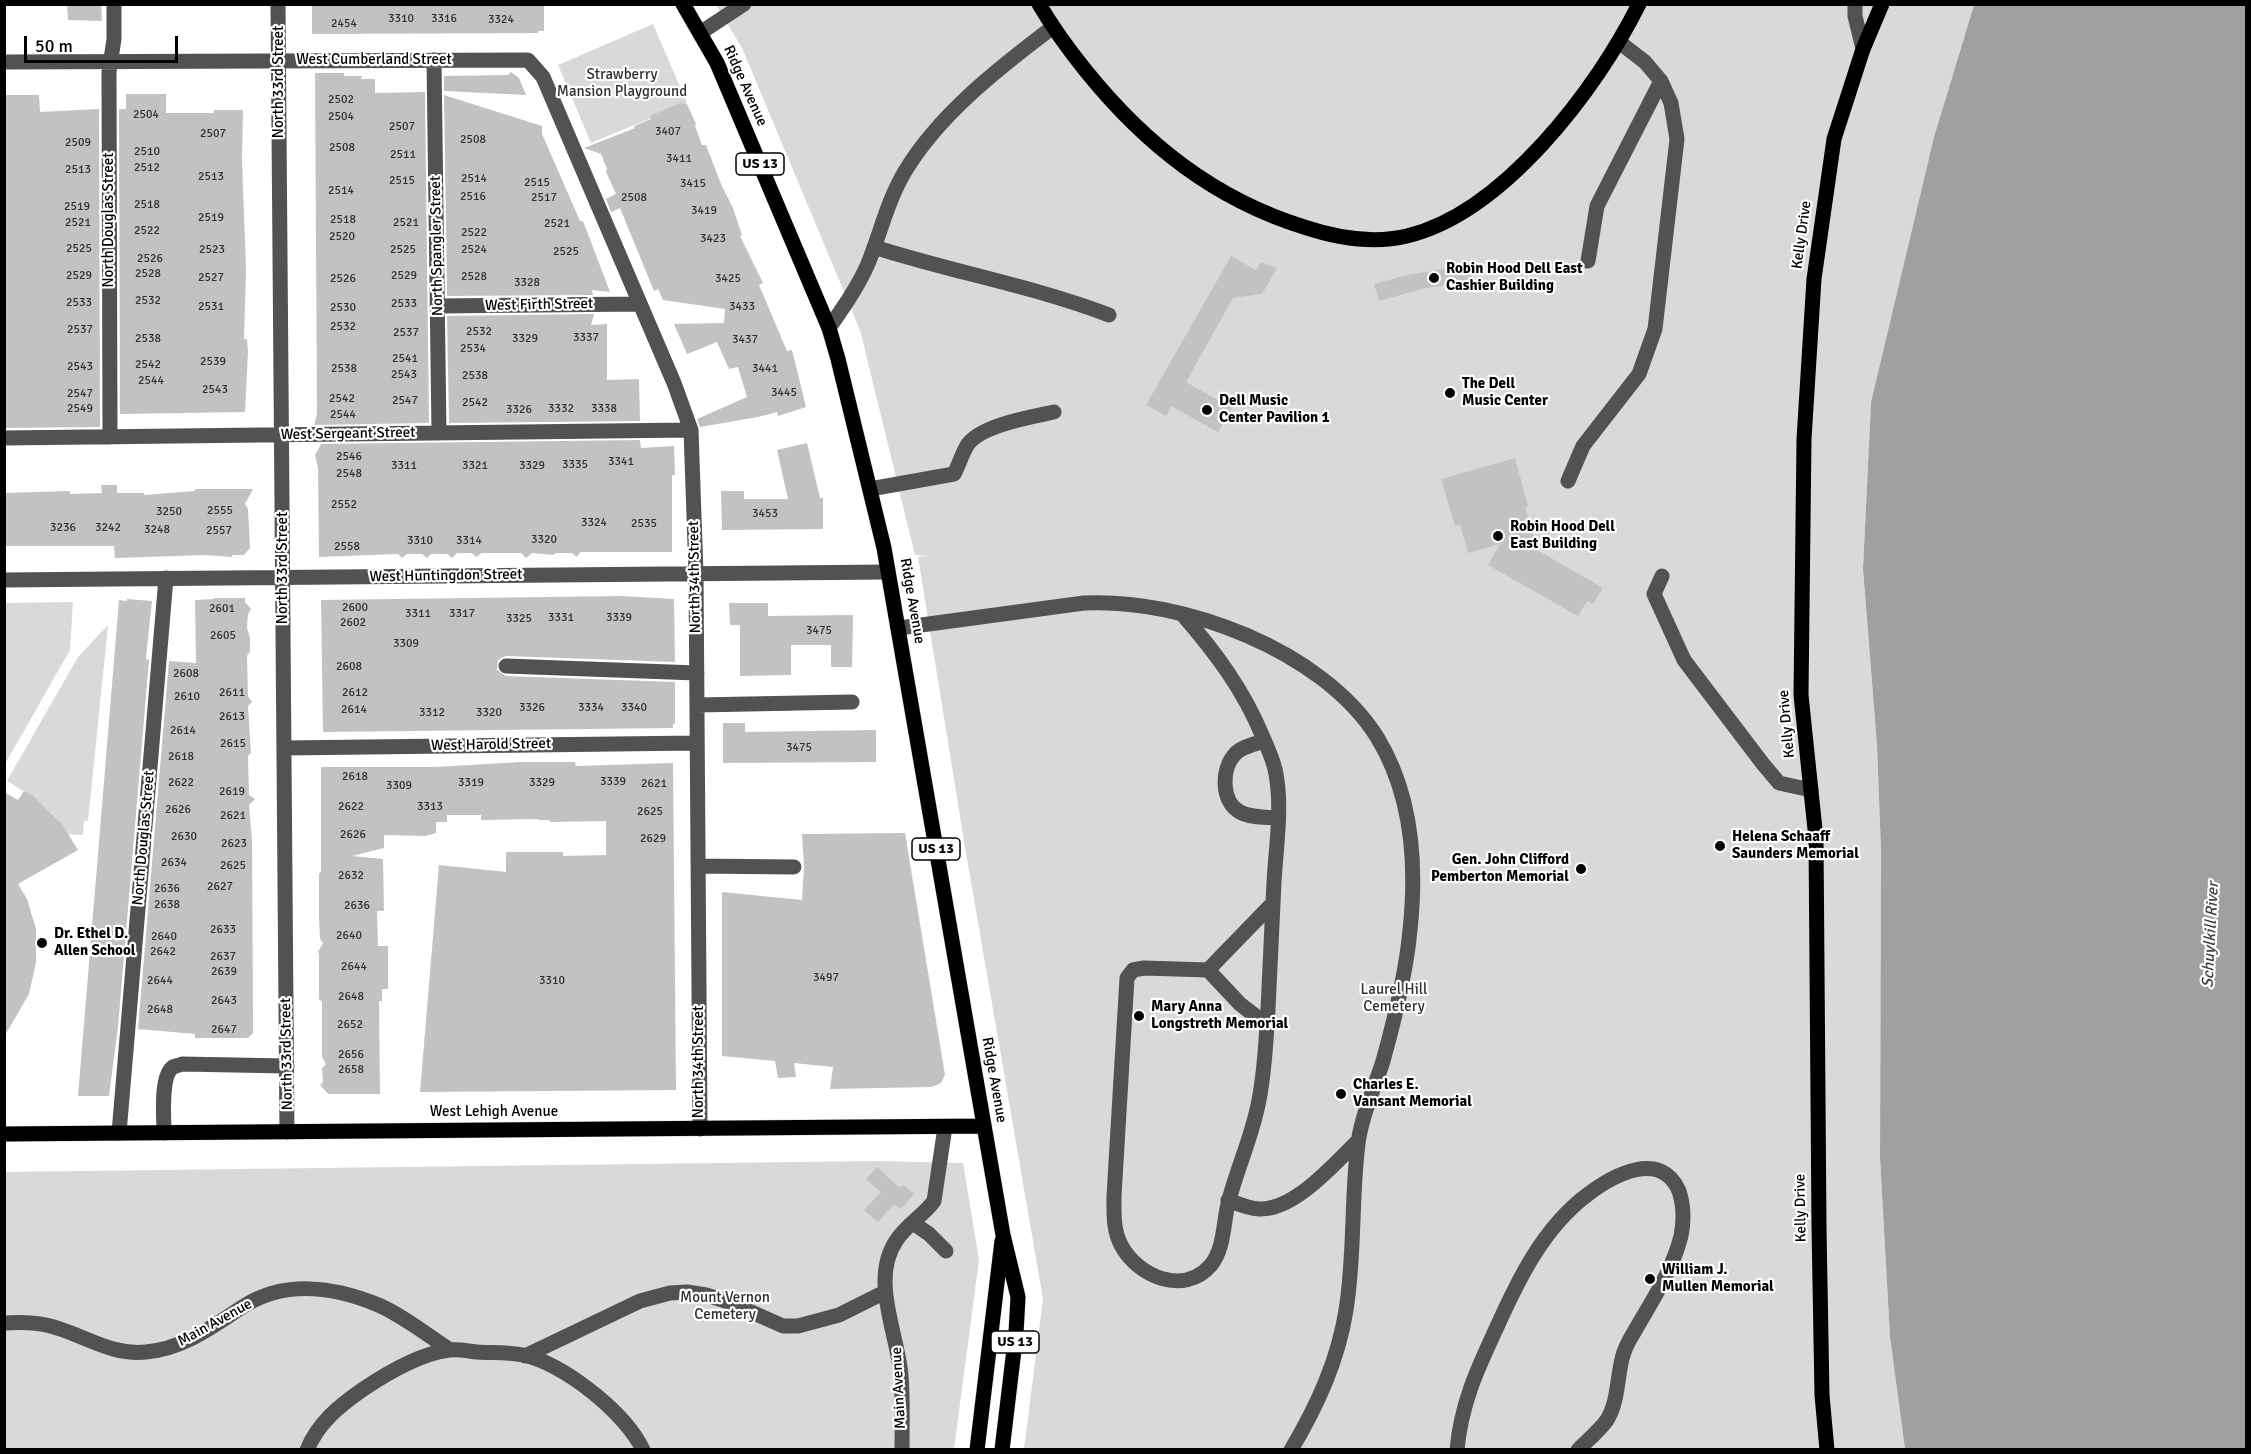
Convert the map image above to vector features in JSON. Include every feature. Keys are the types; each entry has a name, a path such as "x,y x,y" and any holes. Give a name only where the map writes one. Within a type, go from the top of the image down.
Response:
{"main road":[{"name":"Ridge Avenue","path":"683,4 717,63 829,328 870,489 899,628 1003,1235 1018,1297 1002,1449"},
{"path":"1039,4 1053,27 1125,116 1161,149 1191,172 1265,213 1291,223 1344,237 1371,240 1391,239 1425,230 1469,207 1501,186 1580,99 1619,42 1638,4"},
{"name":"Kelly Drive","path":"1827,1449 1823,1421 1822,1384 1816,839 1802,684 1804,439 1814,279 1834,139 1863,49 1882,4"},
{"name":"West Lehigh Avenue","path":"4,1134 984,1126"},
{"name":"Ridge Avenue","path":"977,1449 1003,1235"}],"street":[{"name":"North Douglas Street","path":"110,437 109,72 112,61 114,4"},
{"name":"North 33rd Street","path":"278,4 287,1132"},
{"path":"700,33 744,4"},
{"path":"1855,4 1863,49"},
{"path":"829,328 857,285 874,248 897,185 916,155 971,95 1012,58 1053,27"},
{"path":"1568,481 1583,446 1639,374 1655,329 1677,139 1671,104 1661,81 1645,62 1619,42"},
{"name":"North Spangler Street","path":"434,60 440,433"},
{"name":"West Cumberland Street","path":"4,62 528,60"},
{"name":"North 34th Street","path":"528,60 543,76 691,430 696,574 700,1129"},
{"path":"1588,261 1597,206 1661,81"},
{"path":"874,248 1058,297 1109,315"},
{"name":"West Firth Street","path":"437,306 640,304"},
{"path":"870,489 954,474 969,444 982,433 1026,418 1054,412"},
{"name":"West Sergeant Street","path":"4,438 691,430"},
{"name":"West Huntingdon Street","path":"4,580 888,572"},
{"path":"1662,576 1654,594 1684,660 1779,783 1811,789"},
{"name":"North Douglas Street","path":"119,1133 166,578"},
{"path":"899,628 1102,602 1135,604 1183,615 1253,637 1291,658 1331,687 1363,717 1378,738 1398,786 1411,835 1413,897 1410,932 1395,1018 1358,1141 1350,1278 1343,1328 1326,1382 1291,1449"},
{"path":"1183,615 1230,673 1247,703 1277,777 1277,818 1267,1025 1265,1059 1257,1111 1228,1200 1217,1255 1208,1268 1191,1278 1176,1281 1152,1276 1132,1260 1121,1245 1116,1232 1114,1196 1128,978 1133,970 1144,968 1208,970 1240,1004 1267,1025"},
{"path":"506,666 697,672"},
{"path":"697,705 852,702"},
{"path":"1264,741 1235,753 1227,768 1226,793 1238,812 1277,818"},
{"name":"West Harold Street","path":"284,748 697,743"},
{"path":"698,866 794,867"},
{"path":"1208,970 1273,903"},
{"path":"164,1133 164,1085 168,1072 173,1066 182,1064 287,1066"},
{"name":"Main Avenue","path":"902,1449 901,1376 896,1339 885,1292 888,1257 895,1241 934,1201 945,1127"},
{"path":"1228,1200 1260,1209 1288,1201 1314,1182 1358,1141"},
{"path":"1457,1449 1458,1434 1471,1381 1511,1294 1542,1242 1569,1211 1587,1195 1620,1175 1641,1169 1655,1169 1674,1180 1680,1195 1683,1209 1681,1238 1674,1259 1660,1287 1626,1346 1614,1403 1607,1420 1578,1449"},
{"path":"913,1223 929,1234 946,1251"},
{"name":"Main Avenue","path":"4,1323 45,1324 121,1351 146,1352 178,1345 196,1337 251,1302 278,1292 316,1288 339,1292 378,1305 450,1350"},
{"path":"525,1356 640,1301 670,1293 687,1292 706,1295 729,1302 776,1323 798,1326 839,1315 885,1292"},
{"path":"307,1449 318,1427 376,1380 399,1368 450,1350 525,1356 566,1374 607,1403 643,1449"}],"green space":[{"name":"Laurel Hill Cemetery","path":"716,5 1974,5 1934,137 1871,402 1863,569 1877,745 1881,851 1880,1158 1890,1337 1905,1449 1024,1449 1043,1299 965,847 918,557 930,556 915,555 860,330 742,48"},
{"name":"Strawberry Mansion Playground","path":"653,24 687,103 591,143 558,65"},
{"path":"73,602 70,650 5,764 5,603"},
{"path":"108,625 88,821 84,821 83,835 68,834 41,804 7,781 78,657"},
{"name":"Mount Vernon Cemetery","path":"878,1161 963,1163 979,1260 954,1449 5,1449 4,1172"}],"water":[{"name":"Schuylkill River","path":"1974,5 2246,5 2246,1449 1905,1449 1890,1337 1880,1158 1881,851 1877,745 1863,569 1871,402 1934,137"}],"building":[{"path":"67,4 101,4 102,21 68,20"},
{"path":"312,4 544,4 544,31 538,31 538,33 312,34"},
{"path":"511,72 519,78 526,95 444,91 444,76 508,75"},
{"path":"315,73 344,73 344,76 375,79 375,93 425,92 429,423 314,425 317,414"},
{"path":"126,94 166,94 166,113 214,113 214,110 243,110 242,160 246,270 244,339 247,339 248,352 245,412 120,414 119,109 126,109"},
{"path":"4,95 39,95 40,112 99,109 100,427 4,428"},
{"path":"444,95 542,126 542,134 580,221 583,221 610,292 592,290 593,295 447,296"},
{"path":"680,103 687,104 702,145 706,145 733,208 742,235 740,236 763,283 759,285 787,351 792,350 806,407 778,416 777,412 700,427 697,419 747,397 738,367 729,369 717,342 687,354 674,324 724,323 725,309 663,300 658,289 654,291 620,208 611,212 606,199 616,194 601,154 584,148 635,128 634,126 651,119 650,116"},
{"path":"1231,256 1256,270 1261,262 1277,268 1262,294 1233,298 1186,382 1232,408 1218,432 1171,406 1166,416 1146,405"},
{"name":"Robin Hood Dell East Cashier Building","path":"1470,265 1472,281 1426,288 1379,301 1374,284 1407,275"},
{"path":"594,314 591,325 607,324 607,380 639,379 640,421 449,423 447,316"},
{"path":"640,440 641,448 674,446 672,552 580,552 577,557 572,553 553,555 532,553 526,558 521,553 482,553 476,557 472,553 457,553 452,558 447,554 431,554 427,558 422,554 407,554 402,558 398,554 319,557 318,468 315,455 321,444"},
{"path":"807,443 820,498 823,498 823,529 722,530 721,491 744,491 744,499 788,499 777,450"},
{"name":"Robin Hood Dell East Building","path":"1515,458 1537,550 1603,588 1593,604 1587,601 1578,616 1488,565 1500,544 1468,553 1460,525 1455,526 1441,479"},
{"path":"101,485 117,485 117,493 144,493 144,495 195,491 195,489 253,489 245,504 248,509 250,548 244,555 232,555 232,557 206,555 115,558 114,546 4,546 4,493 70,491 70,494 102,493"},
{"path":"622,596 674,599 675,662 506,656 498,660 497,670 506,676 675,682 675,724 673,728 323,732 321,600"},
{"path":"245,598 245,602 251,609 248,614 247,628 250,638 250,651 247,656 248,696 252,702 248,706 251,753 248,756 249,795 255,799 249,805 252,840 253,1033 248,1038 195,1038 195,1034 138,1029 169,661 196,663 195,600"},
{"path":"127,599 152,601 118,1027 109,1096 78,1096 119,600 127,601"},
{"path":"729,603 768,603 768,616 853,615 852,667 831,667 831,645 791,645 791,675 740,676 740,625 730,625"},
{"path":"723,723 745,723 745,732 876,730 876,762 723,763"},
{"path":"521,762 575,762 576,766 673,763 676,1090 420,1092 439,865 506,872 506,852 563,852 563,856 606,855 606,821 481,820 481,815 447,815 447,822 436,822 436,833 426,836 384,835 384,848 352,856 383,859 384,911 377,911 378,946 388,946 388,989 382,989 382,1001 379,1001 380,1094 328,1094 320,1085 323,1082 322,1068 326,1064 322,1057 322,1002 319,999 318,952 323,943 320,939 319,918 321,767 435,767"},
{"path":"24,791 33,796 62,824 78,850 18,884 27,899 36,929 36,962 29,994 4,1037 4,792 18,800"},
{"path":"905,833 945,1075 941,1083 932,1087 830,1089 833,1067 794,1063 796,1077 778,1078 775,1061 722,1056 722,892 802,900 804,867 802,834"},
{"path":"877,1167 899,1187 904,1185 914,1194 901,1209 894,1204 878,1222 864,1210 881,1192 866,1179"}],"place":[{"name":"Robin Hood Dell East Cashier Building","path":"1434,278"},
{"name":"The Dell Music Center","path":"1450,393"},
{"name":"Dell Music Center Pavilion 1","path":"1207,410"},
{"name":"Robin Hood Dell East Building","path":"1498,536"},
{"name":"Helena Schaaff Saunders Memorial","path":"1720,846"},
{"name":"Gen. John Clifford Pemberton Memorial","path":"1581,869"},
{"name":"Dr. Ethel D. Allen School","path":"42,943"},
{"name":"Mary Anna Longstreth Memorial","path":"1139,1016"},
{"name":"Charles E. Vansant Memorial","path":"1341,1094"},
{"name":"William J. Mullen Memorial","path":"1650,1279"}]}
